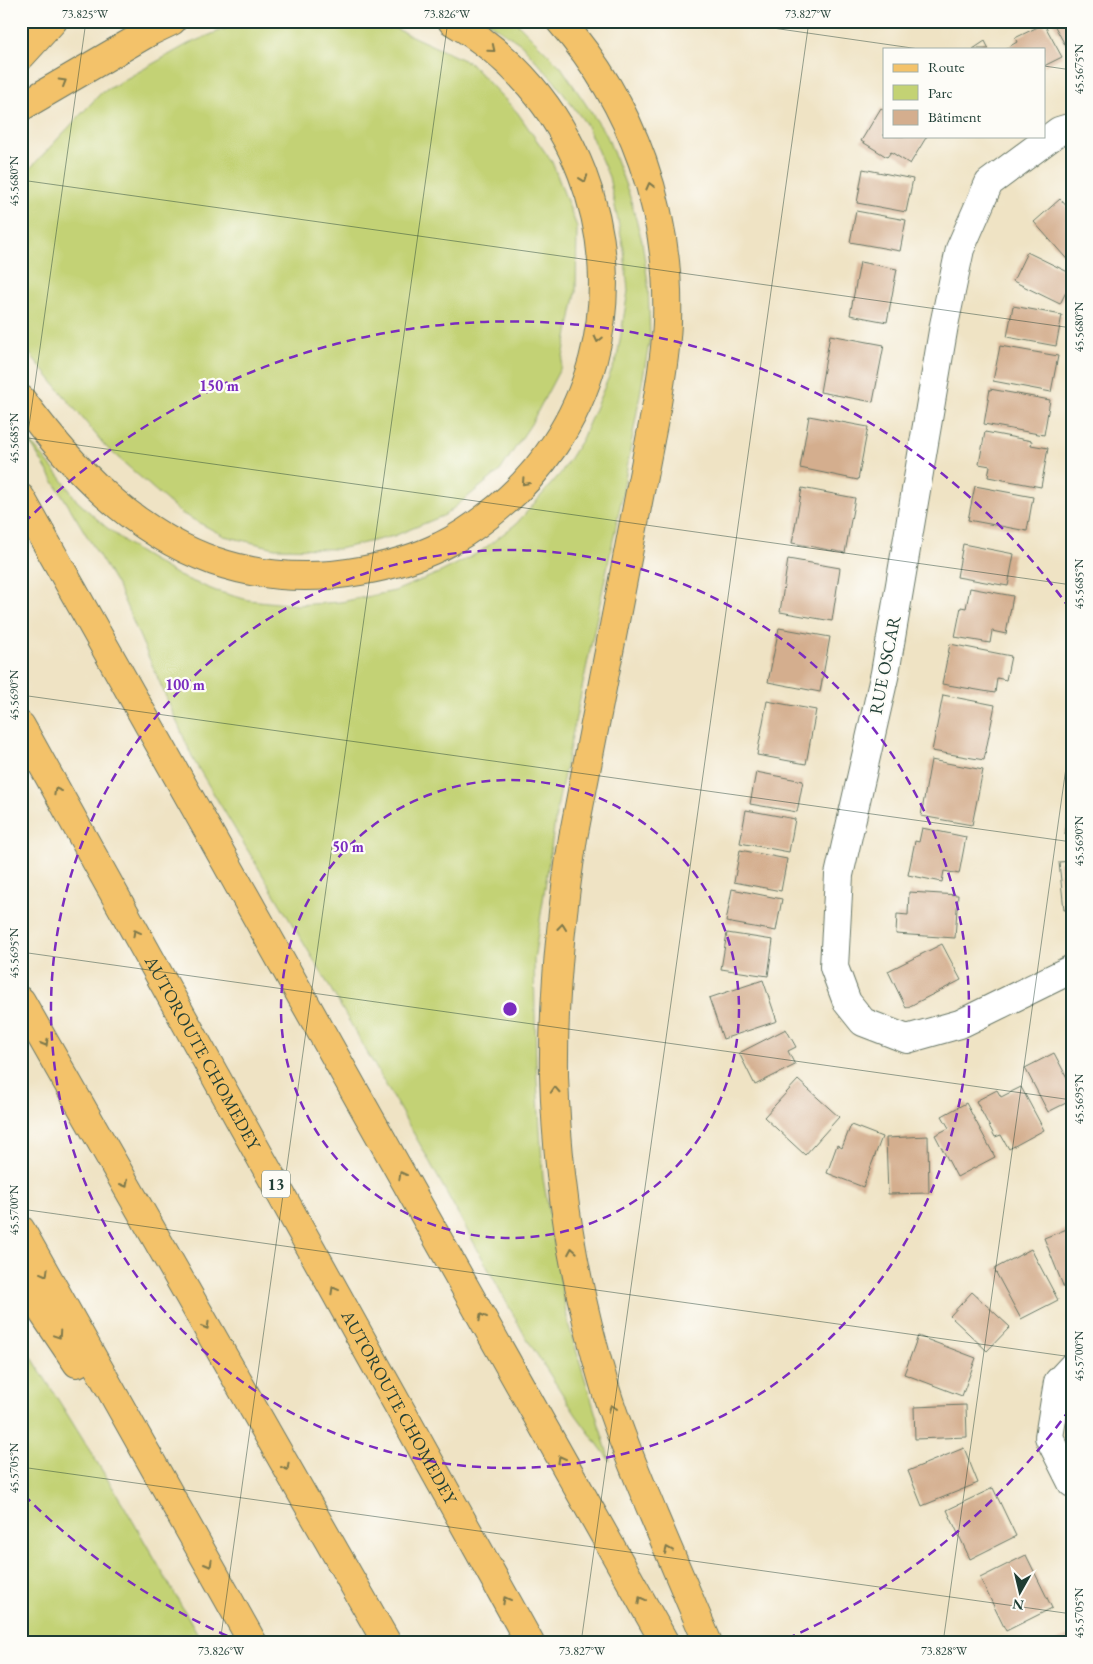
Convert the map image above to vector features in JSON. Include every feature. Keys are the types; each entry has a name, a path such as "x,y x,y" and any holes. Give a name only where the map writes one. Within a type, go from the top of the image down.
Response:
{"main road":[{"path":"21,56 54,21"},
{"path":"21,107 151,31 172,21"},
{"path":"21,398 70,460 125,512 146,527 189,550 235,567 281,575 306,576 326,576 375,568 399,562 441,546 462,535 503,504 538,468 567,425 578,403 587,380 600,332 604,283 602,255 593,204 584,178 574,154 548,108 513,67 472,33 452,21"},
{"path":"560,21 589,57 602,77 631,130 639,150 648,176 662,233 667,313 664,354 656,409 567,876 557,975 554,1047 561,1171 575,1266 607,1393 628,1455 708,1643"},
{"path":"21,498 665,1643"},
{"name":"AUTOROUTE CHOMEDEY","path":"21,726 530,1643"},
{"path":"21,1001 387,1643"},
{"path":"21,1230 253,1643"},
{"path":"21,1280 184,1522"}],"street":[{"name":"RUE OSCAR","path":"1072,126 1059,131 989,183 960,248 944,325 885,673 839,875 834,967 848,1002 863,1022 907,1039 960,1024 1072,969"},
{"path":"1072,1367 1058,1382 1049,1437 1072,1483"}],"green space":[{"path":"258,21 364,21 392,27 470,63 517,112 552,162 577,227 576,292 561,367 531,424 500,471 445,515 394,536 339,549 275,548 224,536 181,513 106,447 21,343 21,178 101,93 188,44 234,25"},
{"path":"486,21 515,21 561,67 607,136 629,194 642,241 648,283 650,338 621,502 557,808 534,960 536,1064 543,1178 568,1323 610,1461 576,1415 525,1336 422,1148 321,972 194,761 118,587 28,439 61,478 77,501 137,551 179,576 216,591 248,600 297,605 341,602 395,591 441,572 480,552 517,523 560,474 582,439 617,358 628,291 624,250 609,177 586,124 554,81 521,44"},
{"path":"21,1340 123,1504 203,1643 21,1643"}],"building":[{"path":"1052,21 1072,21 1072,51 1069,52"},
{"path":"1044,24 1062,57 1046,65 1046,48 1007,48 1017,42 1015,38"},
{"path":"985,41 988,48 974,48"},
{"path":"881,108 883,109 883,138 926,138 910,164 891,152 887,157 861,141"},
{"path":"863,169 913,179 906,212 857,203"},
{"path":"1060,199 1072,212 1072,265 1034,222"},
{"path":"856,211 906,220 900,251 850,242"},
{"path":"1027,252 1072,274 1072,280 1060,304 1013,281"},
{"path":"860,262 897,269 887,322 850,315"},
{"path":"1013,306 1062,315 1056,346 1007,337"},
{"path":"830,335 884,345 873,402 820,392"},
{"path":"1000,346 1058,356 1051,392 993,381"},
{"path":"990,389 1050,400 1044,435 984,424"},
{"path":"809,416 868,427 858,480 800,468"},
{"path":"985,432 1032,441 1031,445 1048,448 1041,487 988,477 990,466 979,464"},
{"path":"975,486 1033,497 1027,531 968,520"},
{"path":"802,488 855,498 845,553 792,543"},
{"path":"963,544 1014,554 1008,586 957,577"},
{"path":"788,559 840,568 832,621 780,612"},
{"path":"970,588 1013,596 1006,634 992,631 990,643 955,637 961,607 966,608"},
{"path":"779,628 830,637 820,692 768,682"},
{"path":"950,644 1011,656 1006,680 997,678 995,693 942,684"},
{"path":"943,695 995,705 984,760 932,751"},
{"path":"767,701 816,710 806,764 757,755"},
{"path":"931,760 983,770 972,825 921,816"},
{"path":"756,772 803,781 797,812 750,804"},
{"path":"1072,802 1072,835 1065,834"},
{"path":"746,810 795,819 789,852 740,843"},
{"path":"922,828 966,837 959,874 944,871 942,882 908,875 915,841 919,842"},
{"path":"740,850 787,859 781,891 734,882"},
{"path":"1072,861 1072,909 1064,910 1059,862"},
{"path":"732,889 782,899 776,931 726,922"},
{"path":"909,892 958,895 955,938 896,934 897,914 908,915"},
{"path":"727,933 773,940 768,976 721,969"},
{"path":"942,944 961,980 906,1008 888,971"},
{"path":"763,980 777,1021 723,1039 709,998"},
{"path":"786,1029 796,1047 788,1051 795,1065 755,1085 739,1053"},
{"path":"1054,1053 1072,1087 1072,1100 1048,1112 1025,1068"},
{"path":"798,1080 839,1117 805,1155 764,1117"},
{"path":"1021,1087 1044,1130 1009,1149 1001,1135 995,1137 976,1101 997,1090 1001,1097"},
{"path":"966,1103 995,1157 957,1177 935,1135 949,1128 942,1116"},
{"path":"851,1125 882,1137 863,1187 827,1173 837,1145 842,1148"},
{"path":"928,1136 929,1193 888,1194 886,1138"},
{"path":"1072,1227 1072,1285 1064,1288 1044,1238"},
{"path":"1031,1249 1058,1300 1021,1319 994,1269"},
{"path":"972,1292 1010,1327 987,1351 950,1316"},
{"path":"918,1336 976,1358 962,1396 904,1374"},
{"path":"966,1405 967,1437 915,1439 914,1407"},
{"path":"964,1448 978,1483 922,1506 908,1471"},
{"path":"993,1488 1016,1536 970,1559 947,1510"},
{"path":"1026,1555 1052,1608 1006,1631 980,1578"},
{"path":"1068,1636 1071,1643 1055,1643"}]}
